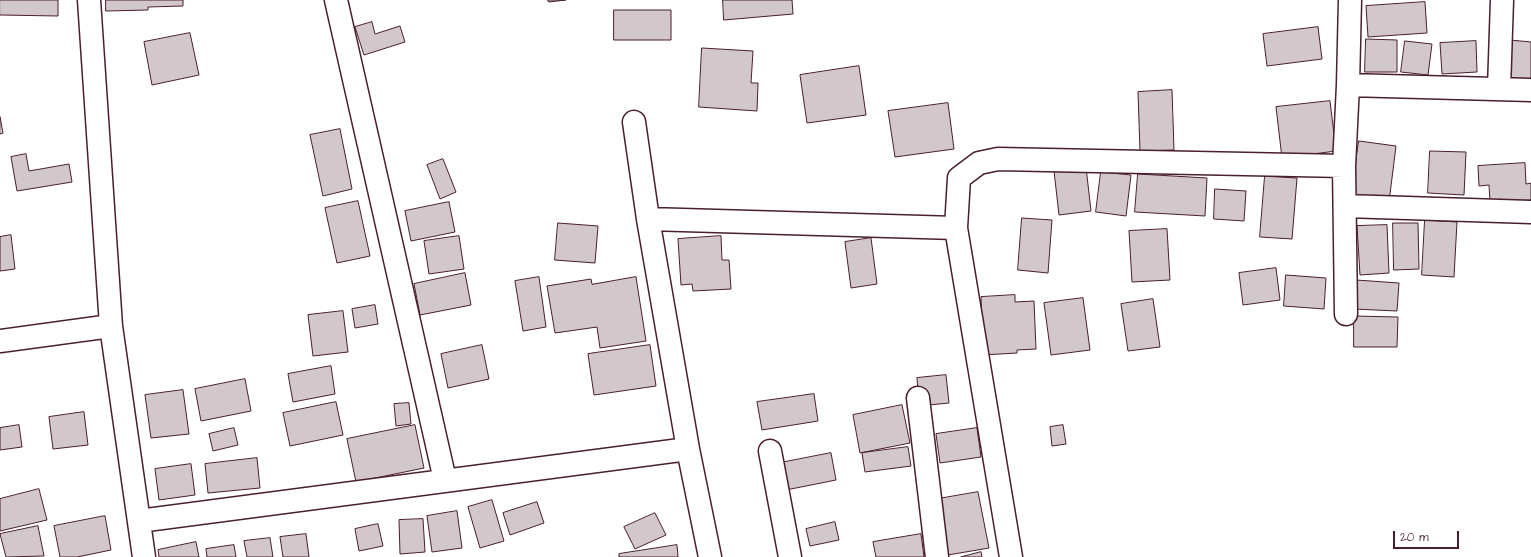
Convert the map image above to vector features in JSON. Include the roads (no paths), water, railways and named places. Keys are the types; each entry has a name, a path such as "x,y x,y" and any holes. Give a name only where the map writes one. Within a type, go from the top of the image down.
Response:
{"street":[{"path":"89,0 111,326 144,557"},
{"path":"336,0 445,480"},
{"path":"1346,314 1344,166 1350,0"},
{"path":"1499,90 1502,0"},
{"path":"1348,85 1531,90"},
{"path":"634,122 648,219 688,449 710,557"},
{"path":"1011,557 956,228 959,178 979,162 998,159 1344,166"},
{"path":"1345,206 1531,212"},
{"path":"648,219 956,228"},
{"path":"0,341 111,326"},
{"path":"918,398 937,557"},
{"path":"139,521 688,449"},
{"path":"770,451 790,557"}]}
